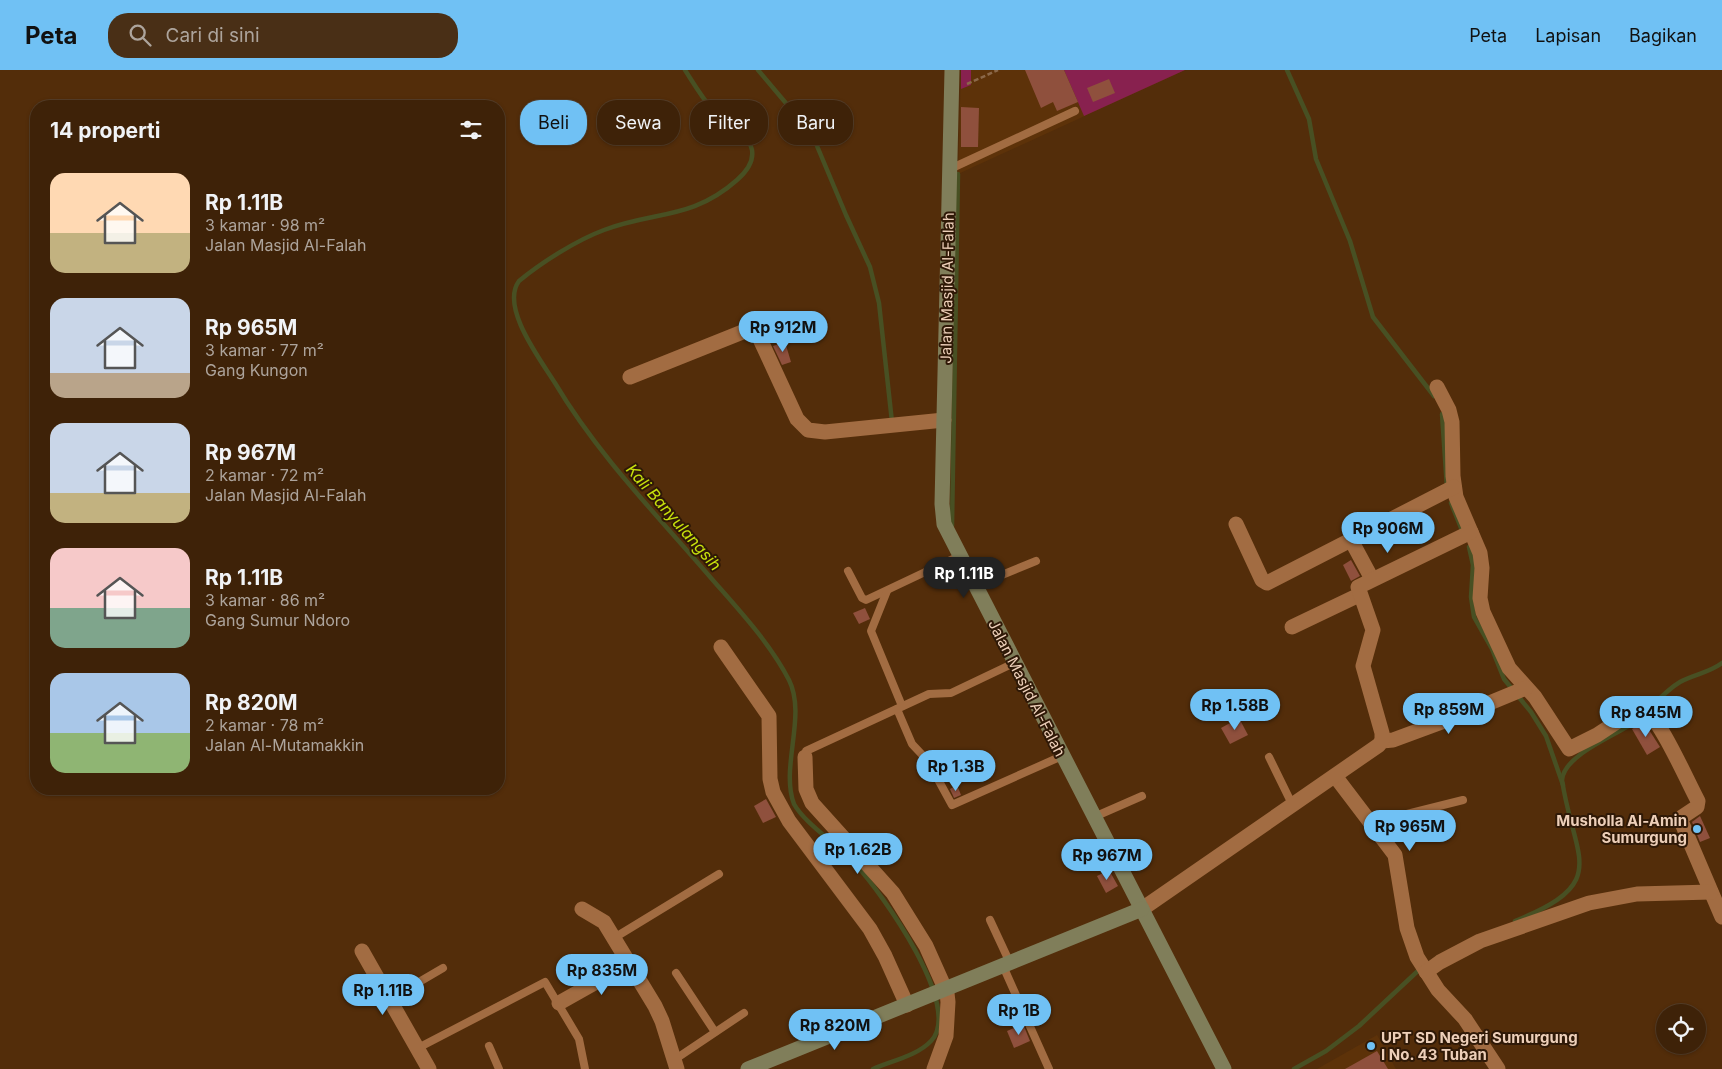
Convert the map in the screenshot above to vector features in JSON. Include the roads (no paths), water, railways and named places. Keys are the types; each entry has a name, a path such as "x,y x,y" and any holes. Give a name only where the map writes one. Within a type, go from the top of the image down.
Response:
{"street":[{"name":"Jalan Masjid Al-Falah","path":"952,70 943,518 959,556 1224,1069"},
{"path":"630,377 730,336 749,331 760,339 797,419 808,430 825,432 944,420"},
{"path":"1437,387 1449,410 1452,422 1450,490 1458,502 1466,534 1481,557 1480,598 1483,612 1519,691 1571,749 1639,707 1647,711 1664,736 1698,801 1697,807 1682,817 1681,821 1722,918"},
{"path":"1236,524 1262,580 1266,583 1450,490"},
{"path":"748,1069 1142,909 1377,747 1382,741 1382,732 1362,666 1374,630 1359,595 1359,586 1466,534"},
{"path":"1351,540 1372,580"},
{"path":"1292,627 1359,595"},
{"path":"721,647 769,716 770,779 773,792 789,821 870,929 909,1004"},
{"path":"1382,741 1393,740 1519,691"},
{"path":"805,757 806,789 812,803 899,901 920,934 944,990 948,1002 946,1033 934,1069"},
{"path":"1334,776 1369,824 1387,842 1396,858 1411,941 1424,968 1440,992 1465,1019 1498,1069"},
{"path":"1424,968 1440,962 1480,941 1589,903 1636,894 1711,892"},
{"path":"582,909 603,920 630,963 659,1013 676,1064"},
{"path":"362,951 429,1069"},
{"path":"559,1003 630,963"}],"lane":[{"path":"950,169 1075,111"},
{"path":"848,571 864,600 959,556"},
{"path":"975,586 1036,561"},
{"path":"887,591 871,631 912,744 929,762 952,805 1062,756"},
{"path":"805,757 806,751 929,694 951,693 1014,663"},
{"path":"1269,757 1292,804"},
{"path":"1094,818 1142,796"},
{"path":"1369,824 1464,800"},
{"path":"614,938 718,874"},
{"path":"990,920 1049,1069"},
{"path":"390,999 442,968"},
{"path":"676,973 715,1032"},
{"path":"418,1048 543,982 547,983 580,1042 585,1069"},
{"path":"676,1064 715,1032 744,1013"},
{"path":"489,1046 499,1069"}],"waterway":[{"name":"Kali Banyulangsih","path":"685,70 713,110 750,143 752,159 746,171 720,193 704,202 672,213 622,224 594,234 571,246 538,266 519,281 514,292 514,305 524,333 532,347 590,435 628,484 753,627 773,653 789,680 794,694 795,709 790,774 794,804 814,827 856,865 883,899 915,950 928,977 937,1003 938,1025 931,1041 919,1051 873,1069"},
{"path":"758,70 812,134 870,267 879,303 892,422"},
{"path":"1287,70 1309,119 1316,159 1350,241 1373,317 1434,396"},
{"path":"952,526 958,174"},
{"path":"1442,414 1447,488"},
{"path":"1451,503 1463,533"},
{"path":"1469,547 1473,565 1471,597 1474,617 1492,649 1504,679 1531,712 1546,736 1563,785"},
{"path":"1515,921 1545,907 1565,894 1576,880 1579,866 1578,849 1562,780 1565,771 1572,762 1593,746 1636,721 1680,682 1722,663"},
{"path":"1294,1069 1326,1051 1359,1026 1421,968"}],"place":[{"name":"Musholla Al-Amin Sumurgung","path":"1697,829"},
{"name":"UPT SD Negeri Sumurgung I No. 43 Tuban","path":"1371,1046"}]}
